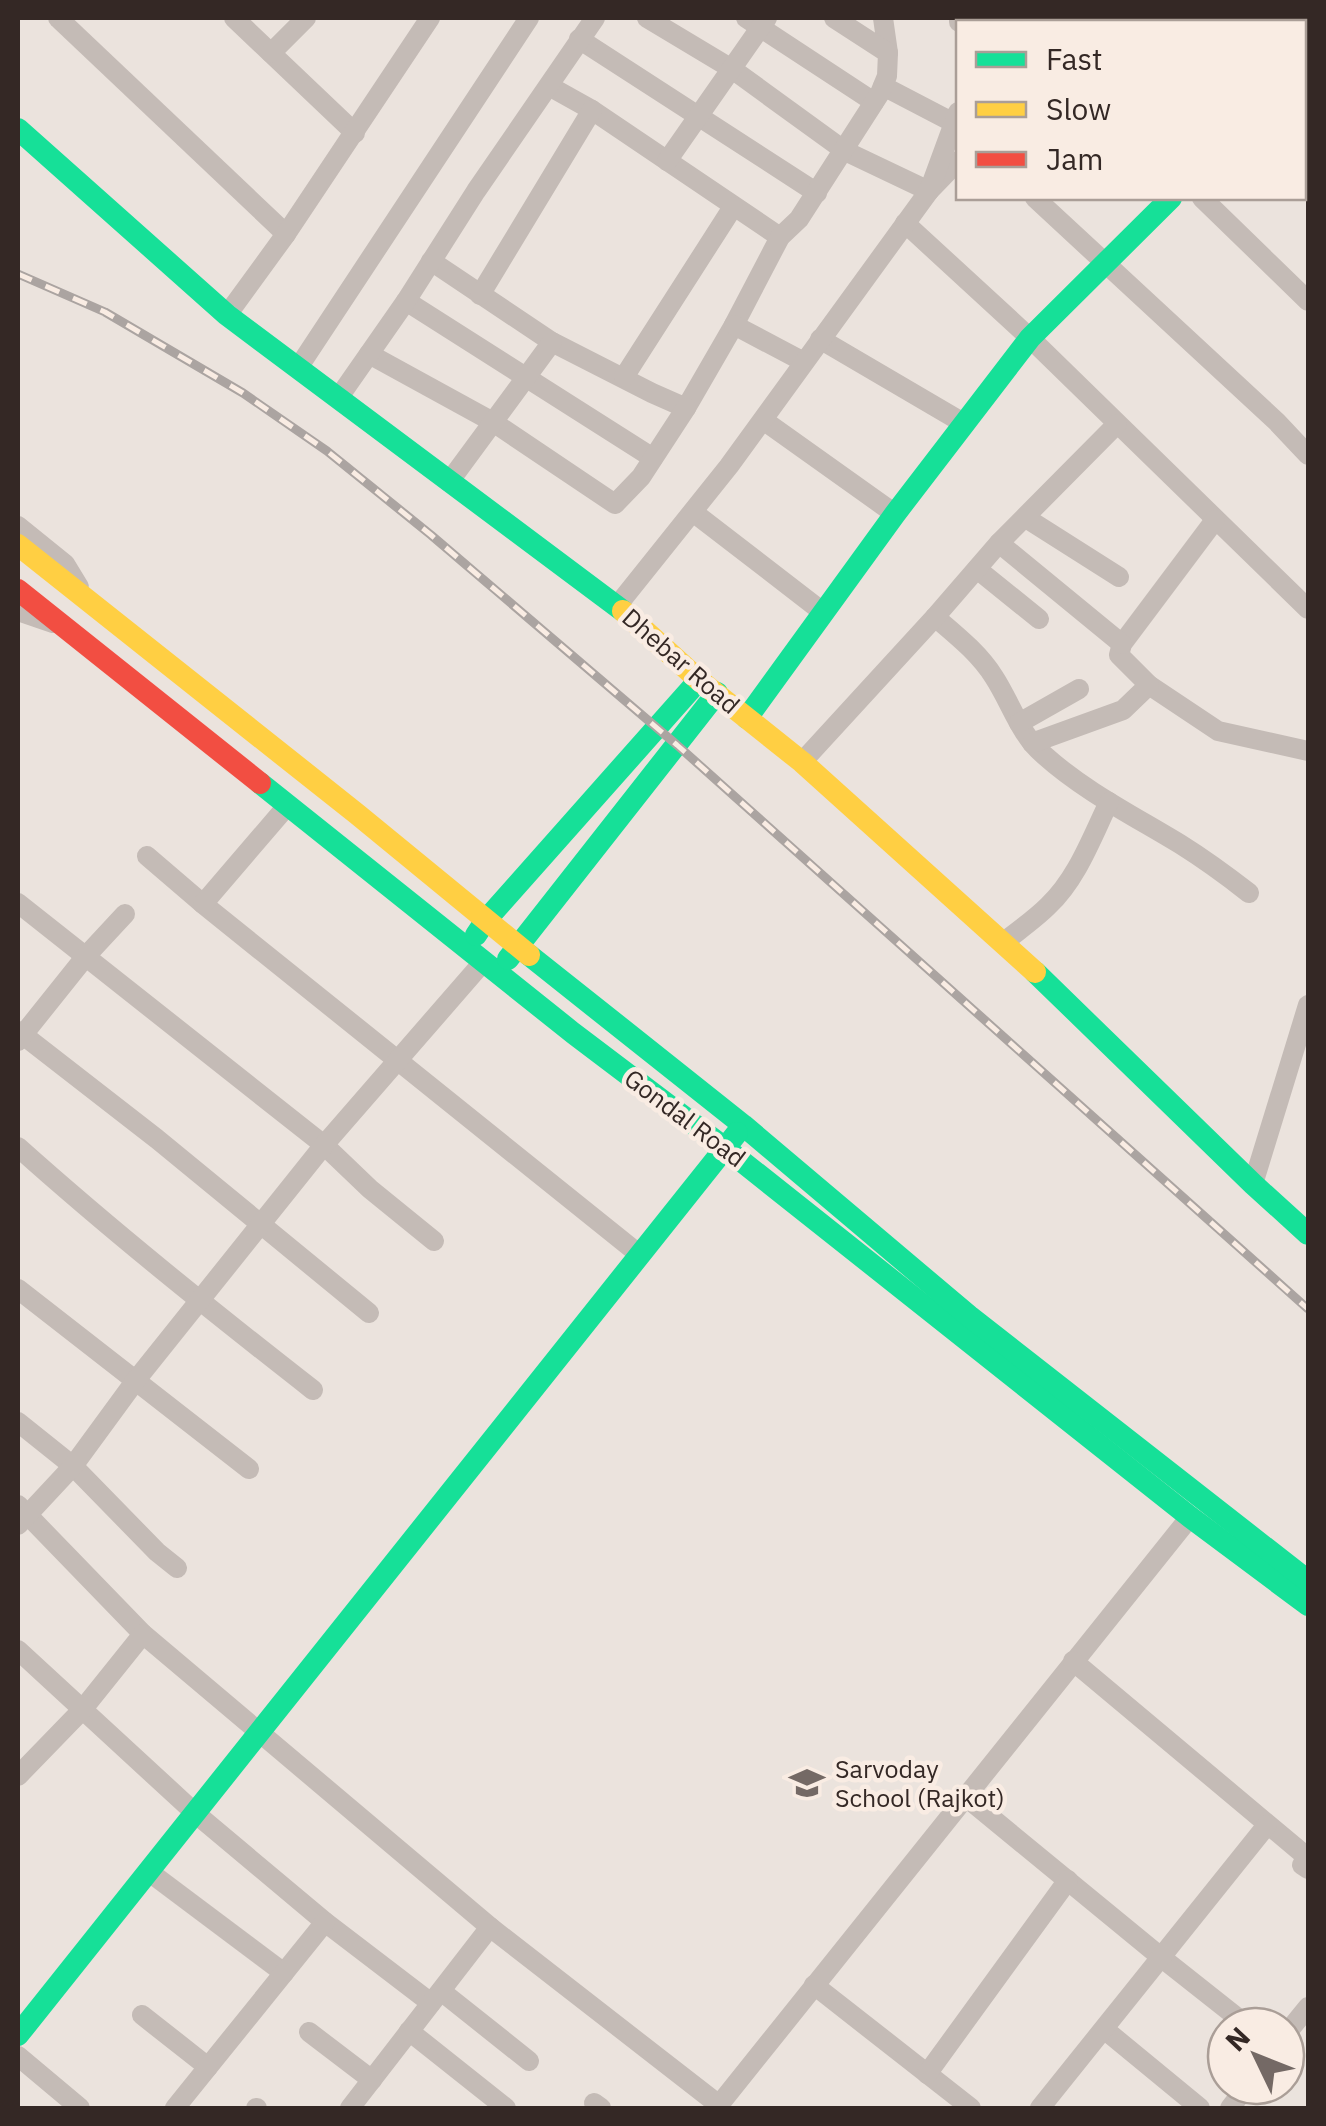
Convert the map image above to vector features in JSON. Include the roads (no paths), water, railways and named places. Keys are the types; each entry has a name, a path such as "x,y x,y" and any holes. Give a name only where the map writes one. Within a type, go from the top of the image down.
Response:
{"street":[{"path":"58,18 286,234"},
{"path":"234,18 355,132"},
{"path":"271,53 306,18"},
{"path":"227,314 286,234 430,18"},
{"path":"298,368 528,18"},
{"path":"339,397 594,18"},
{"path":"646,18 732,69 845,151 928,190"},
{"path":"834,18 888,54"},
{"path":"369,354 493,422 615,504 641,477 686,408 780,237 800,219 878,94 887,76 883,18"},
{"path":"667,161 732,69 758,21 878,94 956,117 928,190"},
{"path":"579,39 817,193"},
{"path":"549,86 592,110 780,237"},
{"path":"480,295 592,110"},
{"name":"Dhebar Road","path":"18,129 227,314 617,606 802,762 1004,942 1308,1234"},
{"path":"617,606 763,420 928,190 956,163"},
{"path":"1036,200 1308,455"},
{"path":"746,718 1030,338 1169,200"},
{"path":"1204,200 1308,301"},
{"path":"624,378 734,207"},
{"path":"905,223 1030,338 1308,609"},
{"path":"431,262 552,342 686,408"},
{"path":"406,301 653,458"},
{"path":"734,325 804,362"},
{"path":"820,339 965,424"},
{"path":"450,482 552,342"},
{"path":"763,420 895,514"},
{"path":"802,762 999,543 1116,424"},
{"path":"693,512 824,613"},
{"path":"1026,518 1119,577"},
{"path":"1215,520 1122,644 1121,658 1150,685 1218,732 1308,751"},
{"path":"18,526 65,564 87,599"},
{"path":"999,543 1122,644"},
{"name":"Gondal Road","path":"18,545 743,1125 970,1316 1308,1581"},
{"path":"978,569 1039,620"},
{"name":"Gondal Road","path":"22,600 64,626 573,1033 725,1148 1190,1517 1308,1605"},
{"path":"935,617 983,662 1032,743 1043,754 1109,802 1218,868 1249,893"},
{"path":"1032,743 1122,710 1150,685"},
{"path":"483,961 486,920 708,686"},
{"path":"708,686 517,946 483,961 324,1144 72,1466 21,1514 143,1634 490,1927 721,2107 814,1985 1190,1517"},
{"path":"1019,723 1079,689"},
{"path":"1004,942 1056,898 1081,859 1109,802"},
{"path":"203,904 288,806"},
{"path":"146,856 640,1255"},
{"path":"18,903 324,1144 370,1189 434,1242"},
{"path":"125,914 19,1036 157,1139 369,1313"},
{"path":"1253,1184 1308,1005"},
{"path":"18,2035 743,1125"},
{"path":"18,1148 200,1302 313,1390"},
{"path":"18,1288 250,1469"},
{"path":"18,1422 72,1466 177,1568"},
{"path":"18,1775 82,1710 143,1634"},
{"path":"18,1650 195,1812 325,1922 529,2060"},
{"path":"1073,1662 1307,1857 1302,1865 1308,1869"},
{"path":"966,1796 1223,2006"},
{"path":"1040,2108 1267,1824"},
{"path":"148,1871 284,1973"},
{"path":"927,2074 1068,1880"},
{"path":"175,2108 325,1922"},
{"path":"350,2108 490,1927"},
{"path":"814,1985 972,2108"},
{"path":"142,2015 208,2067"},
{"path":"1104,2030 1200,2108"},
{"path":"309,2032 372,2080"},
{"path":"409,2032 506,2108"},
{"path":"18,2056 80,2108"}],"railway":[{"path":"18,274 105,312 243,393 327,451 677,745 1308,1309"}],"place":[{"name":"Sarvoday School (Rajkot)","path":"807,1783"}]}
